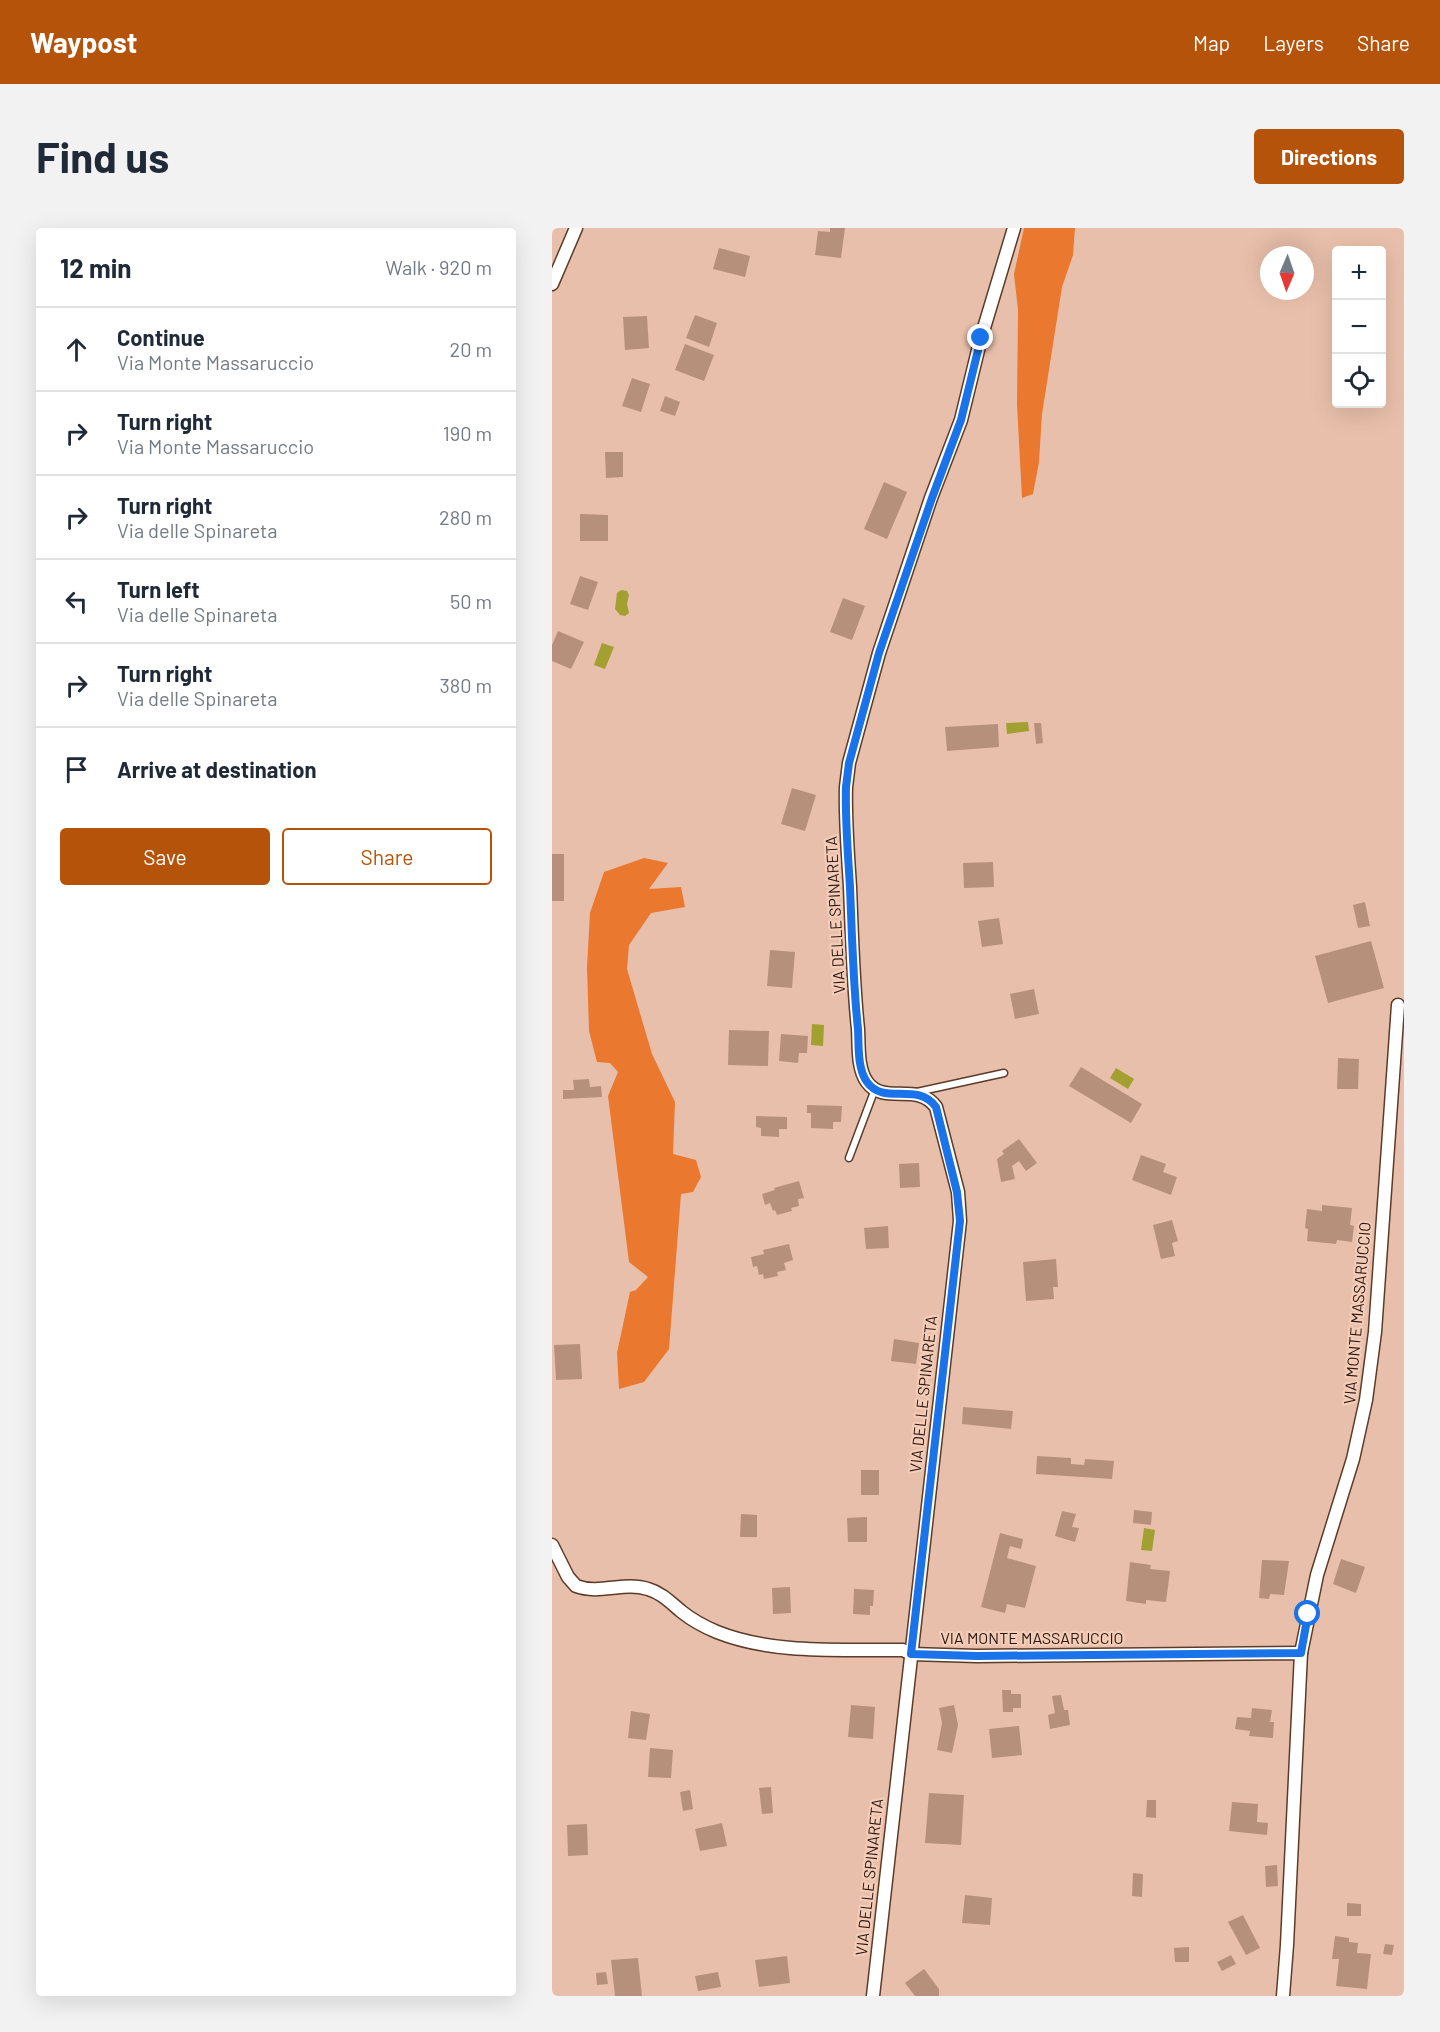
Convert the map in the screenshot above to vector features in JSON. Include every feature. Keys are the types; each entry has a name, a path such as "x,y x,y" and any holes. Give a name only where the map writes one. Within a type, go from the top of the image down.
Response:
{"street":[{"path":"552,284 576,228"},
{"name":"VIA DELLE SPINARETA","path":"873,1996 960,1221 957,1192 936,1107 924,1096 912,1093 893,1094 875,1089 867,1082 861,1069 855,996 846,799 849,763 879,653 961,420 981,338 1014,228"},
{"name":"VIA MONTE MASSARUCCIO","path":"1283,1996 1301,1653 1317,1575 1353,1459 1366,1400 1375,1332 1398,1005"},
{"name":"VIA MONTE MASSARUCCIO","path":"552,1545 568,1577 576,1586 598,1590 646,1588 664,1597 701,1624 725,1635 759,1643 790,1647 903,1650 911,1654 977,1656 1301,1653"}],"lane":[{"path":"912,1093 1004,1073"},
{"path":"849,1158 875,1089"}],"shaded area":[{"path":"1024,228 1075,228 1073,255 1062,287 1042,414 1039,462 1033,494 1022,498 1017,404 1018,310 1014,274"},
{"path":"621,590 627,591 629,595 627,604 629,613 625,616 620,615 615,609 617,593"},
{"path":"602,643 614,647 605,669 594,665"},
{"path":"1028,722 1029,731 1007,734 1006,723"},
{"path":"644,858 668,863 649,889 681,887 685,907 651,913 629,945 627,969 652,1054 675,1102 673,1154 696,1160 701,1177 693,1192 681,1194 669,1349 644,1382 619,1389 617,1353 630,1292 636,1290 648,1277 629,1262 608,1096 618,1072 610,1063 597,1062 589,1031 587,967 590,913 604,872"},
{"path":"812,1024 824,1025 823,1046 811,1045"},
{"path":"1116,1068 1134,1079 1128,1089 1110,1078"},
{"path":"1144,1528 1155,1530 1152,1551 1141,1550"}],"building":[{"path":"830,228 845,228 841,258 815,255 818,231 830,232"},
{"path":"719,248 750,256 745,277 713,269"},
{"path":"695,315 717,323 709,347 686,338"},
{"path":"647,316 649,348 625,350 623,317"},
{"path":"685,344 714,355 704,381 675,370"},
{"path":"632,378 650,384 641,412 622,406"},
{"path":"665,396 680,402 675,416 660,411"},
{"path":"605,452 623,452 623,477 606,478"},
{"path":"884,482 907,492 887,539 864,529"},
{"path":"580,514 608,515 608,541 580,541"},
{"path":"580,576 598,582 588,610 570,604"},
{"path":"843,598 865,606 852,640 830,632"},
{"path":"558,631 584,642 571,669 552,661 552,645"},
{"path":"1034,723 1041,723 1043,743 1036,744"},
{"path":"998,724 999,747 947,751 945,727"},
{"path":"792,788 816,795 805,831 781,824"},
{"path":"552,854 564,854 564,901 552,901"},
{"path":"993,862 994,887 964,888 963,863"},
{"path":"1365,902 1370,926 1358,928 1353,905"},
{"path":"999,918 1003,944 982,947 978,921"},
{"path":"1371,941 1384,988 1328,1003 1315,956"},
{"path":"770,950 795,952 792,988 767,986"},
{"path":"1034,989 1039,1014 1015,1019 1010,994"},
{"path":"729,1030 769,1031 768,1066 728,1065"},
{"path":"781,1034 808,1036 807,1053 799,1053 798,1063 779,1061"},
{"path":"1338,1058 1359,1059 1358,1089 1337,1089"},
{"path":"1081,1067 1142,1104 1131,1123 1069,1086"},
{"path":"589,1079 590,1087 601,1086 602,1097 563,1099 563,1090 574,1090 573,1080"},
{"path":"807,1105 842,1106 841,1122 833,1122 833,1129 811,1128 811,1113 807,1113"},
{"path":"756,1116 787,1117 787,1129 779,1129 779,1137 761,1136 761,1128 756,1127"},
{"path":"1019,1139 1037,1163 1026,1171 1019,1161 1012,1166 1015,1179 1001,1182 997,1159 1004,1154 1002,1151"},
{"path":"1141,1155 1166,1164 1163,1172 1177,1177 1171,1195 1132,1180"},
{"path":"919,1163 920,1187 900,1188 899,1164"},
{"path":"799,1181 804,1198 798,1199 799,1206 791,1208 792,1211 777,1215 770,1203 765,1205 762,1194"},
{"path":"1322,1205 1352,1208 1350,1225 1354,1226 1352,1242 1337,1240 1336,1244 1307,1241 1308,1229 1305,1228 1307,1209 1322,1211"},
{"path":"1172,1220 1178,1241 1172,1243 1175,1256 1161,1259 1153,1225"},
{"path":"888,1226 889,1248 866,1249 864,1228"},
{"path":"789,1244 793,1260 784,1263 786,1270 777,1272 778,1276 764,1279 763,1274 759,1275 757,1266 753,1267 751,1257 764,1254 763,1250"},
{"path":"1056,1259 1058,1287 1053,1287 1054,1299 1026,1301 1023,1262"},
{"path":"894,1339 919,1343 916,1364 891,1361"},
{"path":"580,1344 582,1379 556,1380 554,1345"},
{"path":"963,1407 1013,1411 1011,1429 962,1424"},
{"path":"1037,1456 1071,1458 1071,1464 1084,1465 1085,1459 1114,1461 1112,1479 1036,1474"},
{"path":"861,1470 879,1470 879,1495 861,1495"},
{"path":"1134,1510 1152,1512 1151,1525 1133,1523"},
{"path":"1062,1511 1076,1514 1072,1527 1079,1528 1075,1542 1055,1536"},
{"path":"741,1514 757,1515 757,1537 740,1537"},
{"path":"867,1517 867,1542 848,1542 847,1518"},
{"path":"1000,1533 1023,1539 1021,1549 1010,1546 1007,1558 1036,1566 1025,1608 1007,1604 1005,1613 981,1607"},
{"path":"1341,1559 1365,1567 1356,1593 1333,1584"},
{"path":"1262,1560 1289,1561 1284,1595 1270,1594 1269,1599 1259,1598"},
{"path":"1130,1562 1151,1565 1150,1569 1170,1571 1166,1602 1146,1600 1146,1604 1126,1601"},
{"path":"790,1587 791,1613 773,1614 772,1588"},
{"path":"854,1589 874,1590 870,1615 853,1614"},
{"path":"1002,1690 1011,1690 1011,1694 1021,1694 1021,1708 1013,1708 1013,1712 1003,1712"},
{"path":"1061,1695 1064,1710 1068,1710 1070,1725 1050,1729 1048,1715 1055,1713 1052,1696"},
{"path":"851,1705 875,1707 873,1739 848,1737"},
{"path":"954,1705 958,1725 952,1753 937,1750 942,1723 939,1708"},
{"path":"1252,1708 1272,1710 1270,1722 1274,1722 1273,1738 1249,1736 1250,1731 1235,1729 1237,1717 1251,1718"},
{"path":"631,1711 650,1714 646,1740 628,1738"},
{"path":"1019,1726 1022,1755 992,1758 989,1729"},
{"path":"650,1748 673,1750 671,1778 648,1777"},
{"path":"771,1787 773,1813 762,1814 759,1788"},
{"path":"690,1790 693,1809 683,1811 680,1792"},
{"path":"929,1793 964,1795 961,1845 925,1843"},
{"path":"1147,1800 1156,1800 1156,1818 1146,1817"},
{"path":"1232,1802 1258,1804 1257,1822 1268,1823 1267,1835 1229,1831"},
{"path":"722,1823 727,1846 700,1851 695,1829"},
{"path":"587,1824 588,1855 568,1856 567,1825"},
{"path":"1277,1865 1278,1886 1266,1887 1265,1866"},
{"path":"1133,1873 1143,1874 1142,1897 1132,1896"},
{"path":"965,1895 992,1898 990,1925 962,1923"},
{"path":"1347,1903 1361,1904 1361,1916 1347,1916"},
{"path":"1243,1915 1260,1948 1246,1955 1228,1922"},
{"path":"1335,1936 1349,1938 1349,1942 1358,1943 1357,1953 1371,1954 1367,1989 1336,1986 1339,1959 1332,1959"},
{"path":"1385,1944 1394,1945 1392,1955 1383,1954"},
{"path":"1189,1947 1189,1962 1175,1962 1174,1948"},
{"path":"1231,1955 1236,1964 1222,1971 1217,1962"},
{"path":"787,1956 790,1983 759,1987 755,1960"},
{"path":"638,1958 642,1996 615,1996 611,1960"},
{"path":"924,1969 939,1989 939,1996 915,1996 905,1983"},
{"path":"606,1972 608,1984 597,1985 596,1973"},
{"path":"718,1972 721,1987 698,1991 695,1976"}],"route":[{"path":"981,338 961,420 879,653 849,763 846,787 855,996 861,1069 864,1078 875,1089 893,1094 918,1094 930,1099 936,1107 957,1192 960,1221 911,1654 977,1656 1301,1653 1308,1614"}]}
